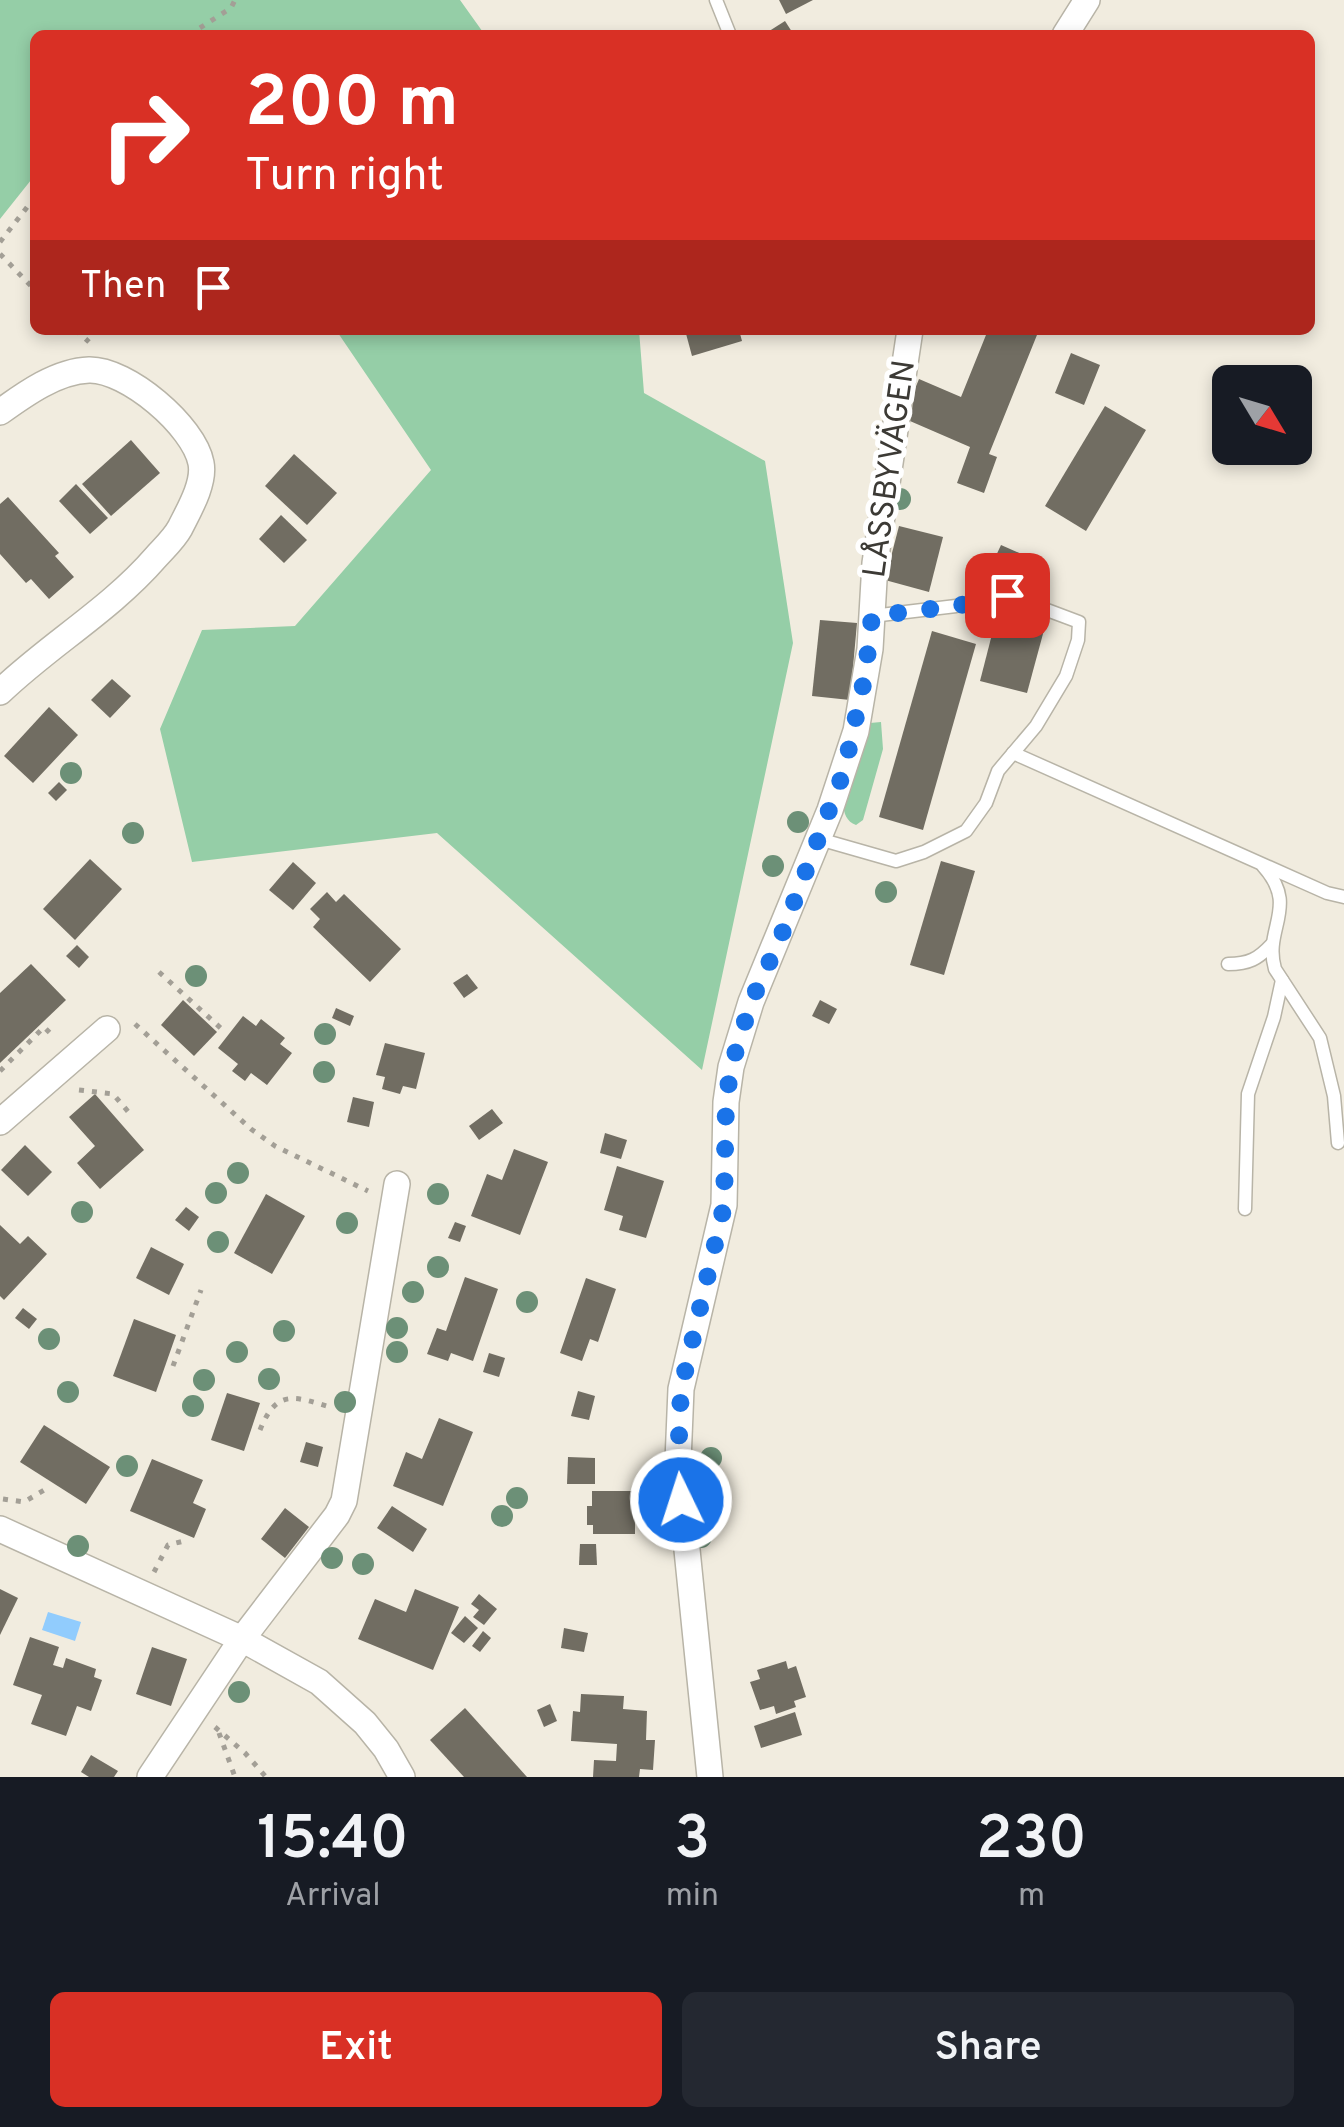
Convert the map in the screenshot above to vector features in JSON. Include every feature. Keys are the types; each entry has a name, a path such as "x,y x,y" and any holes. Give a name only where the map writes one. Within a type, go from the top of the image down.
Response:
{"street":[{"path":"1067,30 1087,0"},
{"name":"LÅSSBYVÄGEN","path":"710,1777 678,1461 681,1389 724,1206 726,1102 731,1067 751,1002 819,839 856,731 870,650 875,563 909,335"},
{"path":"0,412 52,380 84,370 106,371 130,382 164,410 192,440 202,473 177,533 142,574 0,692"},
{"path":"0,1122 107,1028"},
{"path":"150,1777 242,1639 338,1515 344,1501 395,1193"},
{"path":"0,1529 242,1639 302,1671 333,1692 365,1723 402,1777"}],"lane":[{"path":"716,0 728,30"},
{"path":"819,839 896,861 966,832 986,803 998,771 1036,726 1066,676 1078,640 1079,622 1007,595 956,606 872,616"},
{"path":"1013,753 1326,893 1344,896"},
{"path":"1262,864 1278,885 1282,898 1272,956 1282,980 1320,1038 1334,1096 1338,1143"},
{"path":"1228,964 1259,958 1274,943"},
{"path":"1244,1209 1248,1094 1282,980"}],"path":[{"path":"196,30 231,8 235,0"},
{"path":"0,242 30,203"},
{"path":"0,254 30,285"},
{"path":"159,972 224,1032"},
{"path":"135,1024 251,1130 290,1154 395,1193"},
{"path":"0,1071 44,1027 74,1057"},
{"path":"50,1079 60,1089 113,1094 131,1115"},
{"path":"174,1366 201,1290"},
{"path":"260,1430 270,1408 284,1398 358,1416"},
{"path":"4,1499 24,1502 46,1489"},
{"path":"142,1594 168,1545 188,1540"},
{"path":"194,1709 246,1753 266,1777"},
{"path":"217,1729 234,1777"}],"green space":[{"path":"0,0 460,0 481,30 30,30 30,181 0,219"},
{"path":"339,335 639,335 644,393 765,461 793,643 702,1070 437,833 192,862 160,729 202,630 295,626 431,470"},
{"path":"881,722 883,749 863,820 856,825 847,818 844,793 870,723"}],"water":[{"path":"48,1612 81,1622 75,1641 42,1630"}],"building":[{"path":"779,0 813,0 786,14"},
{"path":"785,21 791,30 771,30"},
{"path":"686,335 740,335 742,341 692,356"},
{"path":"986,335 1037,335 989,454 997,457 984,493 957,483 970,447 903,418 919,379 961,397"},
{"path":"1071,353 1100,365 1084,405 1055,393"},
{"path":"1105,406 1146,430 1086,531 1045,506"},
{"path":"131,440 160,473 111,516 82,484"},
{"path":"294,454 337,493 307,525 265,486"},
{"path":"76,484 108,518 90,534 59,501"},
{"path":"8,497 59,553 55,556 74,577 49,599 31,579 26,583 0,554 0,504"},
{"path":"281,515 307,540 284,563 259,539"},
{"path":"899,526 943,537 929,592 885,580"},
{"path":"1001,545 1033,559 1021,587 987,575"},
{"path":"999,607 1047,619 1027,693 980,681"},
{"path":"820,620 857,623 850,700 812,696"},
{"path":"932,631 976,644 923,830 879,817"},
{"path":"112,679 131,696 110,718 91,700"},
{"path":"49,707 78,735 33,783 4,756"},
{"path":"59,782 67,790 56,801 48,793"},
{"path":"90,859 122,889 75,940 43,909"},
{"path":"941,861 975,871 944,975 910,965"},
{"path":"293,862 316,883 293,910 269,890"},
{"path":"327,892 336,902 344,894 401,949 370,982 313,927 320,919 310,909"},
{"path":"77,945 89,957 79,968 66,956"},
{"path":"31,964 66,1000 0,1063 0,993"},
{"path":"467,974 478,988 464,998 453,983"},
{"path":"183,1000 217,1032 194,1056 161,1025"},
{"path":"820,1000 837,1009 829,1024 812,1016"},
{"path":"336,1008 354,1016 350,1026 332,1018"},
{"path":"243,1016 256,1026 261,1019 285,1038 280,1044 292,1053 267,1085 251,1073 245,1081 232,1071 238,1064 218,1048"},
{"path":"385,1043 425,1053 416,1089 403,1086 400,1094 382,1089 385,1077 376,1075"},
{"path":"95,1094 144,1150 100,1189 77,1163 95,1146 69,1117"},
{"path":"353,1097 374,1102 369,1127 347,1122"},
{"path":"492,1109 503,1123 479,1140 469,1126"},
{"path":"605,1133 627,1140 621,1159 600,1153"},
{"path":"25,1145 52,1172 28,1196 1,1170"},
{"path":"514,1149 548,1162 520,1235 471,1216 487,1174 502,1180"},
{"path":"617,1166 664,1181 646,1238 619,1230 623,1216 604,1210"},
{"path":"266,1194 305,1216 272,1274 234,1253"},
{"path":"186,1207 199,1217 189,1231 175,1220"},
{"path":"455,1222 466,1226 460,1242 448,1238"},
{"path":"0,1225 20,1244 28,1236 47,1254 4,1300 0,1296"},
{"path":"151,1247 184,1264 169,1295 136,1278"},
{"path":"465,1277 498,1289 473,1361 451,1353 448,1361 427,1354 437,1328 446,1331"},
{"path":"586,1278 616,1289 598,1342 590,1339 582,1361 560,1353"},
{"path":"23,1308 37,1319 29,1329 15,1318"},
{"path":"134,1319 176,1335 156,1392 113,1376"},
{"path":"489,1353 505,1358 499,1377 483,1372"},
{"path":"578,1391 595,1396 589,1420 571,1416"},
{"path":"227,1393 260,1403 244,1451 211,1440"},
{"path":"439,1418 473,1432 443,1506 393,1486 406,1452 422,1459"},
{"path":"44,1425 110,1467 86,1504 20,1462"},
{"path":"306,1442 323,1447 318,1467 300,1462"},
{"path":"568,1457 595,1458 595,1484 567,1484"},
{"path":"152,1459 203,1480 193,1503 206,1509 194,1538 130,1511"},
{"path":"592,1491 635,1491 635,1534 593,1534 593,1525 587,1525"},
{"path":"392,1506 427,1529 413,1552 377,1528"},
{"path":"285,1508 309,1527 285,1558 261,1539"},
{"path":"580,1544 596,1544 597,1565 579,1565"},
{"path":"0,1589 18,1598 0,1635"},
{"path":"415,1589 459,1607 433,1670 358,1639 375,1599 406,1612"},
{"path":"479,1594 497,1609 484,1625 473,1617 479,1610 471,1604"},
{"path":"465,1616 478,1628 464,1643 451,1633"},
{"path":"564,1628 588,1633 584,1652 561,1648"},
{"path":"483,1631 491,1638 480,1652 472,1646"},
{"path":"30,1637 59,1647 53,1665 63,1668 66,1658 96,1669 94,1677 102,1680 91,1711 77,1706 66,1736 31,1724 42,1695 13,1685"},
{"path":"152,1647 187,1659 171,1706 136,1694"},
{"path":"786,1661 788,1669 796,1666 806,1697 794,1701 796,1707 776,1714 774,1706 760,1710 750,1682 760,1679 757,1670"},
{"path":"581,1694 624,1696 623,1709 647,1711 646,1740 655,1740 653,1770 640,1769 639,1777 593,1777 594,1760 616,1761 617,1744 571,1741 573,1711 580,1712"},
{"path":"550,1704 557,1721 544,1727 537,1710"},
{"path":"465,1708 527,1777 464,1777 430,1740"},
{"path":"795,1712 802,1735 761,1748 754,1726"},
{"path":"91,1755 118,1771 114,1777 89,1777 81,1772"}],"route":[{"path":"681,1500 681,1389 721,1228 731,1067 751,1002 780,939 844,771 856,731 872,616 956,606 1007,595"}]}
